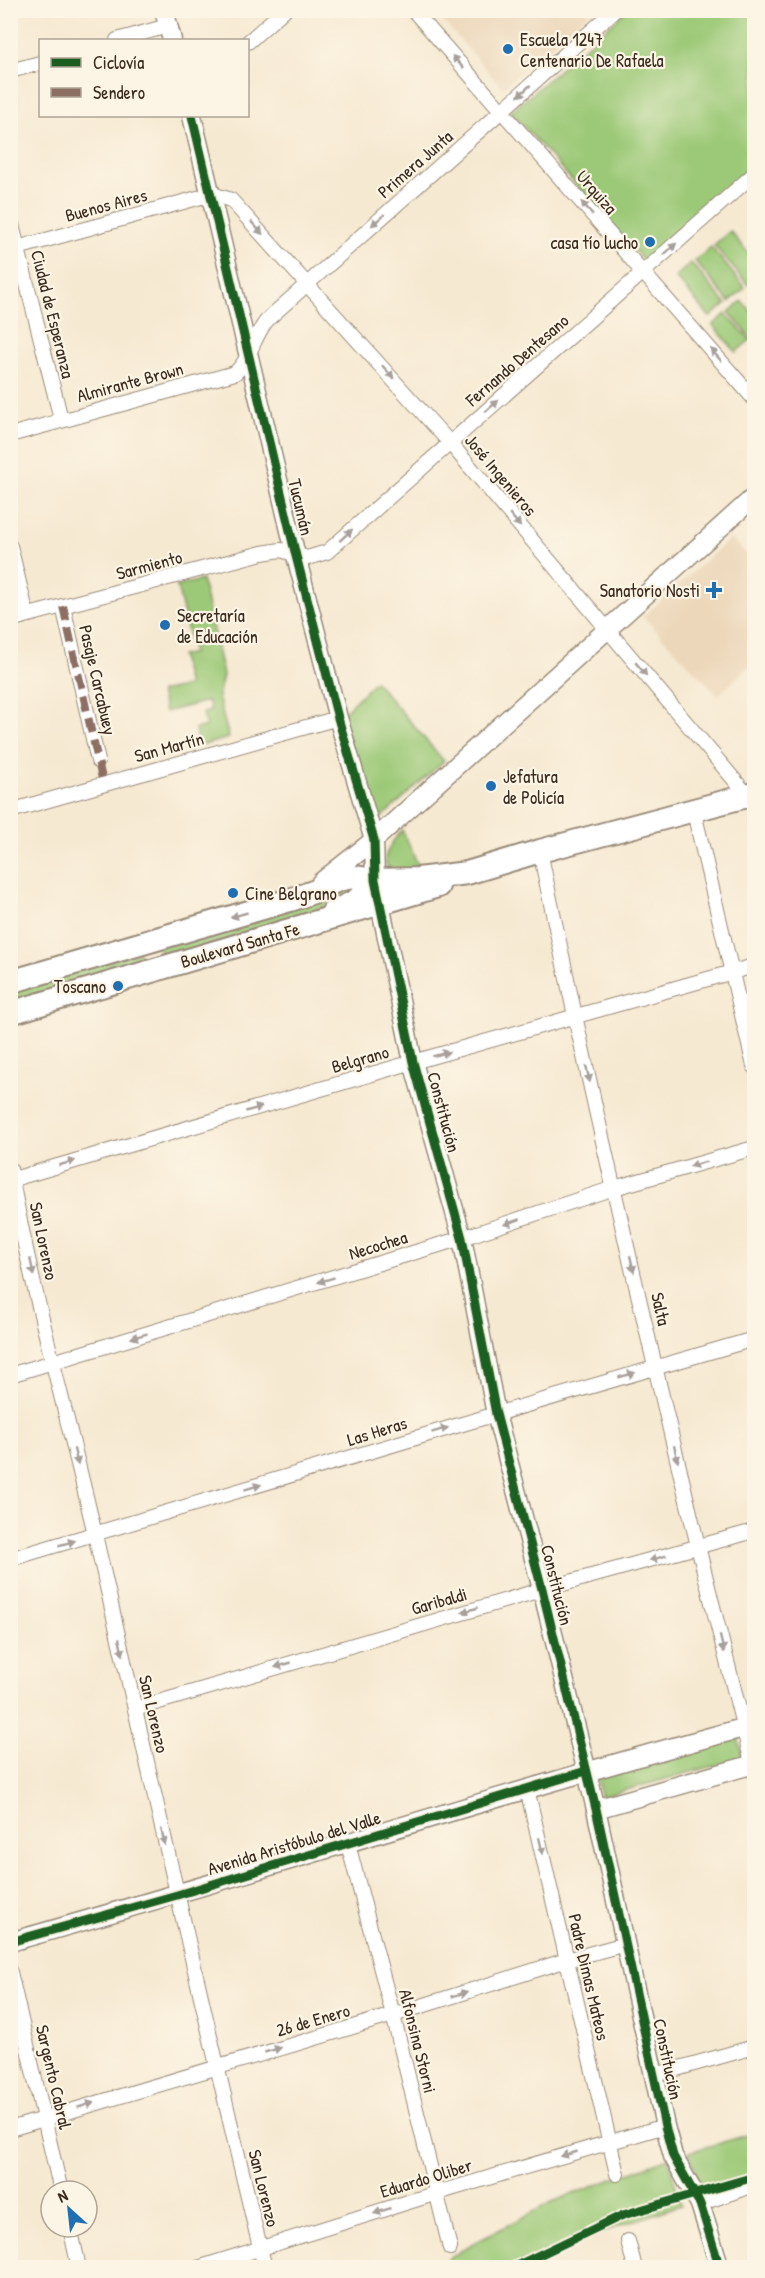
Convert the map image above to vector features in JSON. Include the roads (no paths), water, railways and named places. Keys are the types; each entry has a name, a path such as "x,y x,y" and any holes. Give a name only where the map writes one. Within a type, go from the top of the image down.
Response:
{"main road":[{"name":"Boulevard Santa Fe","path":"10,982 300,896 338,880 353,877 375,880 418,879 467,873 540,851 694,812 751,795"},
{"name":"Boulevard Santa Fe","path":"10,1013 447,884 467,873"},
{"path":"146,942 153,971"}],"street":[{"path":"249,41 284,10"},
{"name":"Urquiza","path":"413,10 754,399"},
{"name":"Primera Junta","path":"248,352 260,329 308,283 615,10"},
{"path":"121,39 168,26"},
{"path":"10,71 39,63"},
{"name":"Tucumán","path":"192,117 296,556 338,718 374,840 375,880 381,904"},
{"name":"Fernando Dentesano","path":"296,556 307,558 327,552 754,174"},
{"name":"José Ingenieros","path":"212,194 231,200 308,283 450,443 751,795"},
{"name":"Buenos Aires","path":"14,249 212,194"},
{"name":"Ciudad de Esperanza","path":"10,217 14,249 61,419"},
{"name":"Almirante Brown","path":"10,435 61,419 235,373 243,365 248,352"},
{"path":"300,896 338,870 374,840 754,497"},
{"path":"10,546 27,615"},
{"name":"Sarmiento","path":"10,620 262,553 281,550 296,556"},
{"name":"Pasaje Carcabuey","path":"63,606 98,761"},
{"name":"San Martín","path":"10,811 338,718"},
{"path":"694,812 754,1066"},
{"name":"Salta","path":"540,851 574,1017 698,1547 749,1727 754,1767"},
{"path":"282,932 342,906 375,880"},
{"name":"Constitución","path":"381,904 413,1062 462,1238 496,1413 596,1809 665,2126 673,2156 700,2204 720,2268"},
{"name":"Belgrano","path":"11,1176 754,966"},
{"name":"Necochea","path":"10,1375 462,1238 614,1188 754,1148"},
{"name":"San Lorenzo","path":"11,1176 216,2067 265,2268"},
{"name":"Las Heras","path":"10,1560 496,1413 754,1339"},
{"name":"Garibaldi","path":"135,1709 542,1589 754,1532"},
{"name":"Avenida Aristóbulo del Valle","path":"10,1942 177,1895 586,1771 749,1727"},
{"path":"596,1809 754,1767"},
{"name":"Padre Dimas Mateos","path":"527,1789 617,2174"},
{"name":"Alfonsina Storni","path":"348,1844 450,2248"},
{"name":"26 de Enero","path":"10,2129 625,1944"},
{"name":"Sargento Cabral","path":"10,1972 59,2179"},
{"path":"655,2075 754,2047"},
{"name":"Eduardo Oliber","path":"198,2268 437,2193 665,2126"},
{"path":"700,2204 754,2185"},
{"path":"73,2239 79,2268"},
{"path":"628,2241 635,2268"}],"place":[{"name":"Escuela 1247 Centenario De Rafaela","path":"508,49"},
{"name":"casa tío lucho","path":"650,242"},
{"name":"Sanatorio Nosti","path":"714,590"},
{"name":"Secretaría de Educación","path":"165,625"},
{"name":"Jefatura de Policía","path":"491,786"},
{"name":"Cine Belgrano","path":"233,893"},
{"name":"Toscano","path":"118,986"}]}
